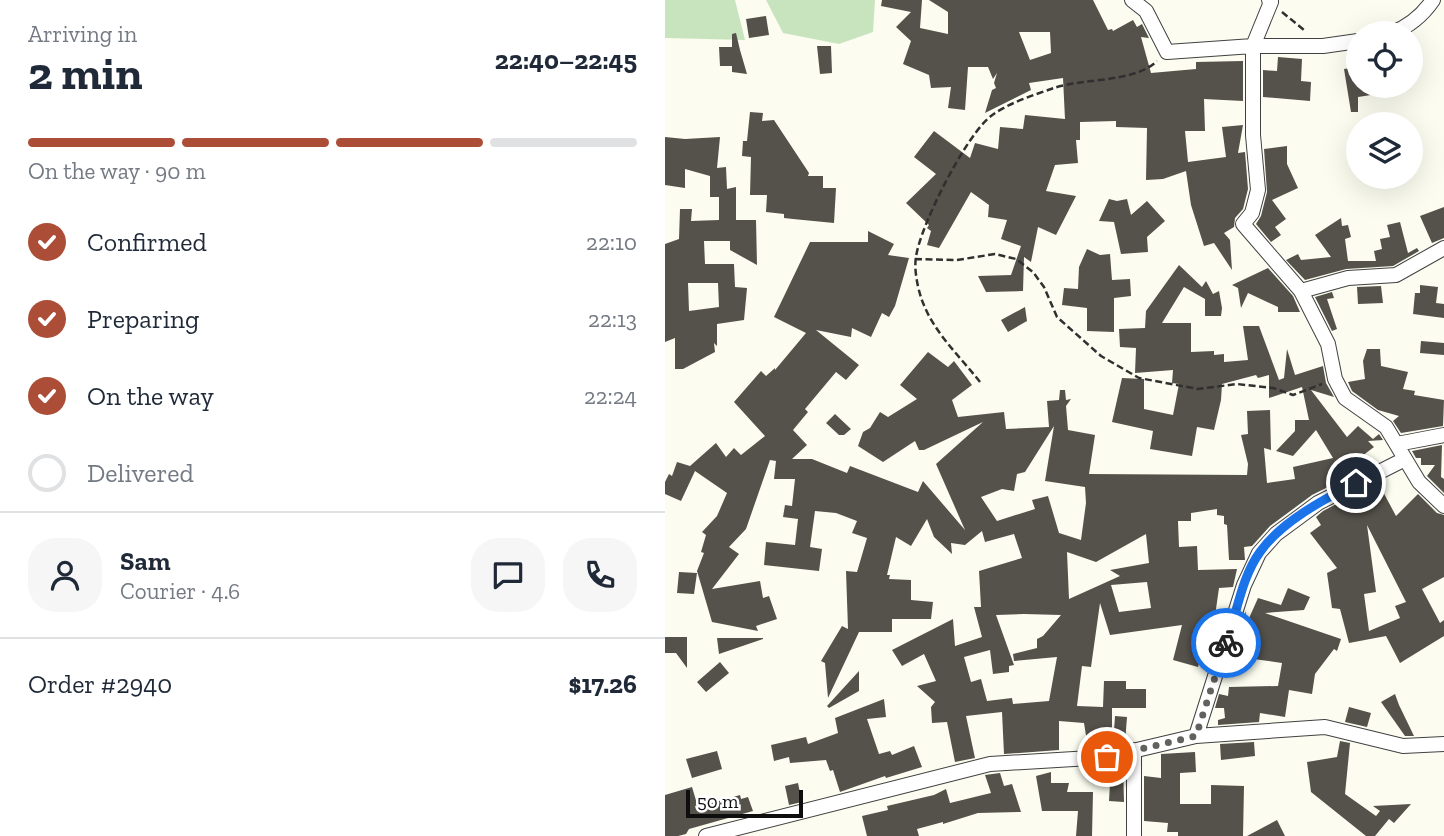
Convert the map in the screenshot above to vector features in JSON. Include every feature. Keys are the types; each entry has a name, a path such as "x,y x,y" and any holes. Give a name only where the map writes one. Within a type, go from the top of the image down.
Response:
{"street":[{"path":"1132,0 1146,11 1167,52 1346,43"},
{"path":"1415,21 1433,0"},
{"path":"1270,1 1253,46 1253,135 1258,190 1252,213 1243,223 1301,290 1328,344 1335,379 1345,398 1385,427 1419,482 1444,506"},
{"path":"1301,290 1348,278 1397,275 1444,248"},
{"path":"1397,444 1444,435"},
{"path":"1196,736 1244,584 1259,553 1276,534 1318,503 1405,459"},
{"path":"706,836 991,764 1107,757 1196,736 1325,727 1403,746 1444,744"},
{"path":"1134,750 1134,836"}],"path":[{"path":"1270,1 1323,46"},
{"path":"980,382 928,319 919,292 915,259 924,227 937,199 975,135 991,117 1058,86 1095,81 1154,65 1167,52"},
{"path":"915,259 957,260 995,254 1016,259 1033,272 1044,288 1057,317 1101,356 1139,379 1198,389 1237,384 1273,388 1293,395 1335,379"}],"green space":[{"path":"665,0 735,0 745,40 665,38"},
{"path":"766,0 875,0 873,32 839,44 783,33"}],"building":[{"path":"882,0 922,0 920,28 948,34 948,12 929,0 1093,0 1108,30 1113,31 1133,20 1137,27 1142,24 1149,38 1141,37 1151,73 1196,69 1196,62 1243,61 1243,101 1204,99 1205,131 1185,131 1188,162 1226,157 1222,127 1243,125 1238,153 1245,152 1248,189 1243,209 1235,218 1234,227 1224,233 1230,240 1232,270 1214,243 1204,246 1191,205 1186,171 1163,179 1146,180 1147,128 1116,127 1116,121 1080,122 1080,140 1076,140 1078,163 1055,165 1046,191 1076,196 1056,235 1038,227 1031,262 1024,257 1023,291 986,292 978,276 1011,275 1021,246 1001,239 1007,220 988,217 989,205 971,192 939,248 927,245 931,231 927,228 929,225 906,203 936,174 914,157 934,131 970,158 975,143 998,149 1000,127 1023,129 1025,115 1065,119 1063,78 1029,83 1031,90 985,113 992,90 996,88 994,83 997,73 993,79 988,67 968,67 965,110 948,108 951,87 931,88 929,75 903,64 911,41 896,27 911,12 881,6","holes":["1019,32 1050,32 1051,53 1030,60"]},
{"path":"766,16 769,35 749,38 746,19"},
{"path":"736,33 747,74 732,72 732,66 720,66 719,47 732,47 732,34"},
{"path":"817,46 831,46 832,73 820,74"},
{"path":"1278,57 1302,59 1301,81 1311,82 1310,101 1263,97 1263,70 1277,71"},
{"path":"1349,98 1358,98 1358,112 1351,112"},
{"path":"750,112 763,113 762,121 774,120 809,173 808,176 823,176 823,188 836,188 834,223 784,218 784,214 766,212 767,195 750,195 751,157 742,156 743,141 747,141"},
{"path":"665,137 720,137 717,168 726,167 727,189 736,187 736,220 756,220 757,265 730,250 730,241 704,241 705,264 734,264 735,287 747,288 744,320 717,324 715,352 683,369 675,369 675,338 665,342 665,244 679,239 680,209 692,209 691,221 719,220 719,197 710,197 710,176 685,169 685,188 665,185","holes":["688,283 718,283 719,307 689,311"]},
{"path":"1287,146 1287,164 1298,188 1272,200 1286,219 1275,227 1281,235 1271,242 1256,224 1261,216 1267,192 1264,149"},
{"path":"1109,199 1127,199 1131,215 1147,201 1165,221 1147,237 1148,252 1121,254 1114,222 1099,221"},
{"path":"1444,207 1444,238 1432,243 1420,216"},
{"path":"1341,218 1342,226 1348,225 1351,237 1345,239 1348,261 1376,261 1374,251 1382,249 1380,239 1390,237 1387,225 1400,222 1408,253 1417,248 1419,251 1393,266 1346,269 1305,280 1286,260 1298,254 1301,260 1331,257 1315,235"},
{"path":"868,231 894,244 888,255 909,258 895,306 889,317 882,313 871,337 852,328 851,337 816,330 859,365 846,380 836,372 805,409 808,412 793,430 807,445 792,459 812,459 847,473 850,466 918,492 923,481 965,530 936,464 983,422 924,450 919,450 915,441 883,462 858,446 863,432 870,428 880,412 888,417 917,399 900,385 928,352 948,367 954,361 972,385 952,400 958,417 1004,412 1006,429 1049,427 1047,401 1059,400 1060,390 1065,390 1066,400 1071,399 1066,406 1068,430 1095,435 1089,474 1247,475 1248,464 1241,435 1248,434 1247,411 1270,410 1271,450 1264,448 1267,483 1295,479 1293,467 1333,458 1316,430 1293,456 1276,451 1295,431 1295,420 1309,420 1302,387 1269,398 1269,375 1258,378 1256,375 1222,384 1214,430 1197,427 1192,456 1150,449 1153,431 1112,422 1122,378 1144,379 1144,409 1173,415 1179,384 1172,383 1173,370 1135,373 1136,348 1120,347 1119,329 1145,328 1146,311 1179,265 1202,287 1206,281 1213,294 1219,291 1222,308 1221,316 1205,316 1205,299 1184,287 1162,323 1191,323 1191,352 1214,351 1214,355 1224,354 1224,362 1248,360 1243,326 1259,326 1279,380 1284,378 1287,349 1295,375 1323,366 1326,383 1334,397 1311,390 1347,437 1358,426 1373,439 1379,434 1383,440 1368,441 1374,447 1345,469 1348,477 1312,495 1270,526 1252,546 1244,547 1245,560 1229,560 1227,525 1224,524 1224,516 1217,515 1217,509 1191,513 1191,521 1178,521 1179,547 1197,546 1198,570 1237,569 1233,587 1219,588 1210,651 1203,649 1198,667 1173,660 1182,625 1110,635 1100,603 1091,667 1082,666 1077,706 1103,707 1104,681 1126,681 1126,689 1146,689 1146,708 1112,708 1112,746 1088,748 1084,723 1059,721 1059,750 1004,754 1002,712 966,716 975,758 955,762 947,722 932,723 931,707 935,702 917,686 936,681 924,654 902,666 892,650 953,619 955,646 982,637 974,607 981,607 979,571 1022,558 1014,534 985,542 982,531 965,545 951,543 952,554 934,537 927,519 911,546 896,537 887,575 890,575 889,579 911,580 911,600 933,602 931,619 892,619 892,632 859,632 828,698 825,663 821,661 842,626 848,629 846,571 857,572 867,538 852,533 857,521 836,513 815,511 810,547 822,549 819,571 764,565 766,542 795,545 798,519 783,517 785,505 792,506 795,479 774,479 776,461 770,460 746,529 729,547 739,554 712,589 760,581 763,598 769,596 777,619 756,626 758,631 712,622 697,571 704,553 701,552 706,535 702,532 717,516 727,493 695,471 681,501 665,494 665,482 669,474 672,476 677,462 690,466 716,443 726,457 734,448 741,455 765,436 734,402 761,371 766,376 775,370 806,333 774,317 810,242 868,242","holes":["1054,426 1045,481 1085,487 1086,503 1081,540 1059,533 1048,496 1032,500 1035,509 997,521 981,497 1002,489 1014,491 1017,474 1025,472","1146,534 1149,563 1110,570 1120,576 1069,599 1067,552 1096,562","1147,582 1151,608 1119,612 1111,585","996,615 1061,615 1043,636 1037,639 1037,648 1013,654 1014,661 1057,657 1049,701 1013,704 1012,698 987,701 981,679 971,682 964,657 990,650 993,674 1009,672 1009,666 1014,665"]},
{"path":"1087,249 1100,255 1110,254 1112,280 1130,279 1131,296 1114,298 1114,332 1087,331 1087,308 1062,305 1064,288 1078,289 1079,267"},
{"path":"1268,268 1293,296 1300,312 1278,312 1278,307 1248,293 1241,308 1238,288 1232,285"},
{"path":"1420,285 1438,287 1436,303 1444,304 1444,318 1413,314 1415,293 1420,293"},
{"path":"1381,286 1383,303 1358,304 1357,287"},
{"path":"1332,292 1334,298 1327,299 1337,329 1332,331 1315,297"},
{"path":"1025,307 1027,321 1008,332 1001,320"},
{"path":"1421,341 1444,343 1444,355 1420,353"},
{"path":"1367,349 1380,349 1381,366 1408,372 1403,389 1415,391 1414,395 1444,400 1443,426 1401,433 1393,421 1399,416 1378,410 1352,391 1348,382 1365,379 1363,361"},
{"path":"835,414 851,429 844,435 839,435 826,423"},
{"path":"1442,445 1441,477 1444,479 1444,493 1427,476 1435,465 1421,465 1421,458 1416,458 1412,451"},
{"path":"1381,488 1396,516 1418,494 1437,513 1444,515 1444,577 1422,589 1440,623 1444,620 1444,636 1400,663 1386,636 1349,643 1340,609 1332,608 1327,573 1337,568 1310,533 1321,525 1316,517 1323,511 1346,499 1349,504","holes":["1367,525 1406,602 1395,606 1400,618 1369,631 1364,594 1376,592"]},
{"path":"679,572 697,573 694,594 677,593"},
{"path":"1288,588 1310,597 1304,610 1265,613 1341,639 1337,651 1334,649 1315,674 1312,694 1289,690 1285,717 1260,713 1259,722 1218,725 1218,720 1225,718 1224,708 1215,708 1219,694 1228,696 1229,687 1278,686 1282,663 1232,656 1246,611 1246,625 1258,598 1281,605"},
{"path":"665,637 687,637 687,668 676,653 665,653"},
{"path":"717,638 763,638 763,639 719,654"},
{"path":"720,662 729,673 706,692 697,682"},
{"path":"859,671 859,691 829,708 827,706"},
{"path":"1395,694 1414,736 1405,736 1381,702"},
{"path":"884,699 886,717 867,719 879,754 890,751 892,755 914,746 922,767 886,778 885,776 840,792 833,770 830,771 826,760 790,763 789,757 774,761 771,745 806,737 808,744 838,733 835,718"},
{"path":"1349,707 1371,713 1367,727 1345,722"},
{"path":"1115,716 1127,717 1125,743 1113,746"},
{"path":"1340,741 1350,743 1345,794 1376,816 1380,811 1373,806 1411,804 1394,823 1389,819 1375,836 1366,836 1311,792 1307,762 1337,757"},
{"path":"1254,742 1255,756 1221,760 1220,744"},
{"path":"717,751 722,769 692,778 686,759"},
{"path":"1195,752 1196,772 1180,773 1180,804 1211,804 1211,785 1244,786 1243,836 1178,836 1178,832 1167,832 1168,823 1144,821 1144,776 1161,778 1161,754"},
{"path":"1123,763 1124,802 1109,801 1111,766"},
{"path":"1051,772 1051,783 1069,783 1067,792 1093,792 1092,836 1076,836 1078,811 1042,811 1036,776"},
{"path":"1000,773 1004,786 1012,784 1021,812 978,813 917,829 919,836 867,836 862,816 888,810 887,806 934,795 946,789 950,803 991,793 985,775"},
{"path":"798,783 802,802 789,805 785,786"},
{"path":"692,787 698,807 740,795 741,799 748,797 753,811 689,829 686,834 665,836 665,795"},
{"path":"1277,820 1285,836 1247,836"}],"way so far":[{"path":"1107,757 1196,736 1226,643"}],"route":[{"path":"1226,643 1244,584 1259,553 1276,534 1318,503 1356,483"}]}
